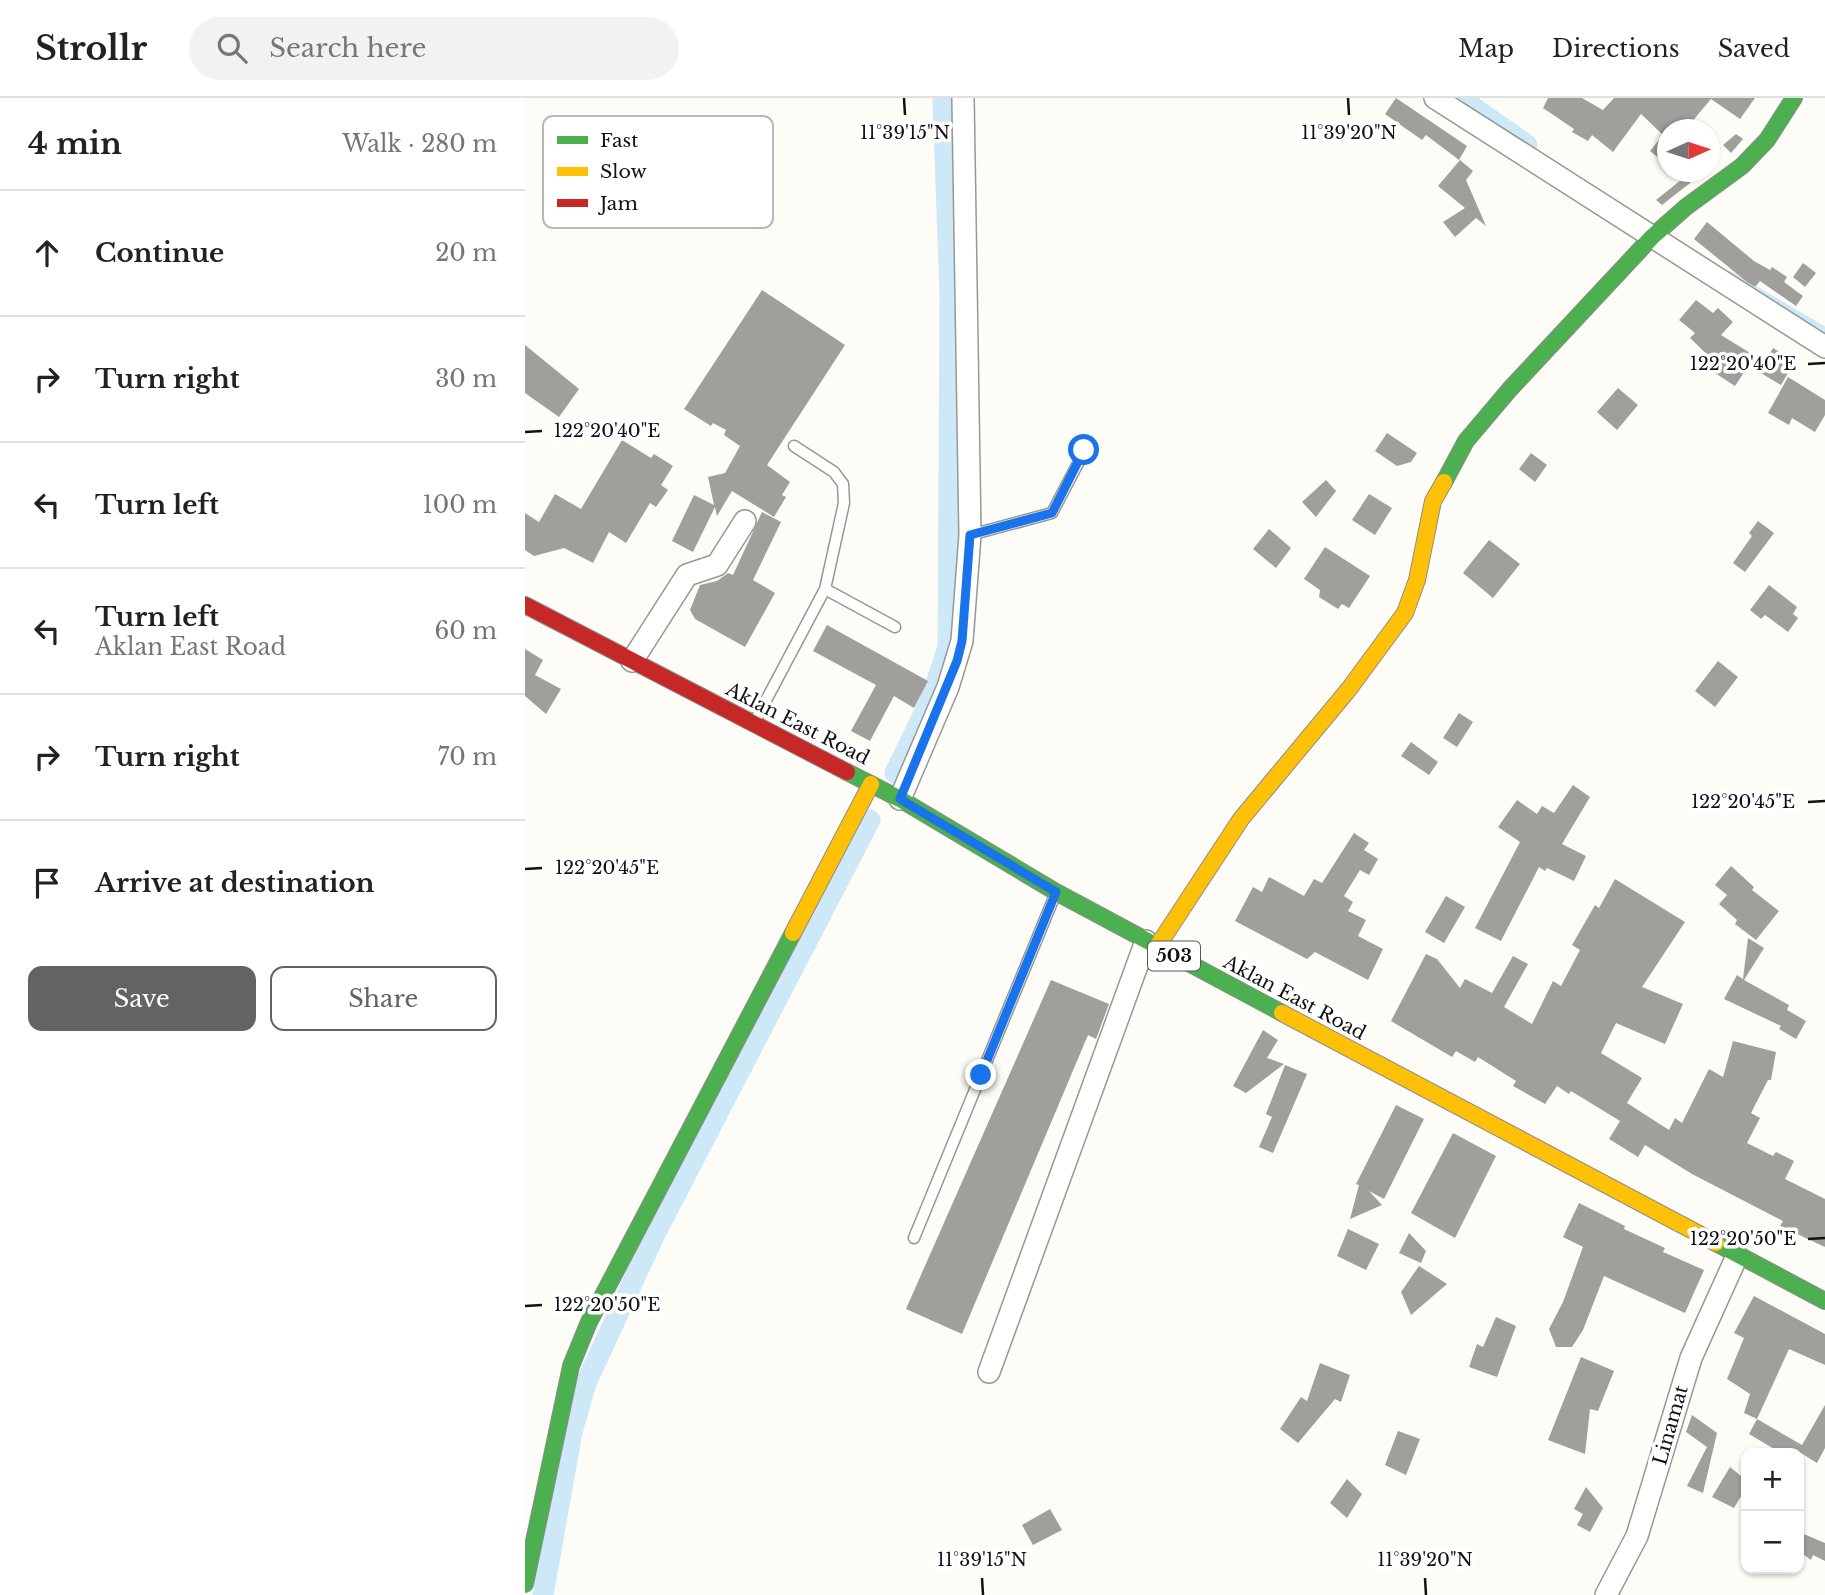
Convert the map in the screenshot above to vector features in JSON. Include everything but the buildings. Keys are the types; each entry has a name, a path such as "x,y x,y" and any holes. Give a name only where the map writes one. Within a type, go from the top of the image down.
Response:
{"street":[{"path":"900,799 957,661 962,641 970,535 963,98"},
{"path":"1435,98 1825,347"},
{"path":"989,1372 1152,944 1241,820 1349,688 1405,612 1417,580 1433,501 1466,441 1510,389 1652,237 1686,207 1742,166 1767,140 1794,98"},
{"path":"632,661 687,575 717,565 745,521"},
{"name":"Aklan East Road","path":"525,605 900,799 1056,892 1825,1301"},
{"path":"525,1584 571,1366 589,1322 871,784"},
{"name":"Linamat","path":"1606,1595 1637,1536 1691,1358 1737,1256"}],"lane":[{"path":"754,723 825,589 844,503 843,484 834,472 794,446"},
{"path":"970,535 1052,513 1084,450"},
{"path":"825,589 895,627"},
{"path":"914,1238 1056,892"}],"waterway":[{"path":"895,773 931,699 948,647 950,296 943,98"},
{"path":"1460,98 1527,145"},
{"path":"1730,274 1825,330"},
{"path":"543,1595 572,1432 586,1383 654,1236 870,820"}],"traffic: fast":[{"path":"1444,482 1466,441 1510,389 1652,237 1686,207 1742,166 1767,140 1794,98"},
{"path":"847,772 900,799 1056,892 1282,1013"},
{"path":"525,1584 571,1366 589,1322 793,933"},
{"path":"1716,1243 1825,1301"}],"traffic: slow":[{"path":"1157,947 1241,819 1349,689 1405,613 1417,580 1433,501 1444,482"},
{"path":"793,933 871,784"},
{"path":"1282,1013 1716,1243"}],"traffic: jam":[{"path":"525,605 847,772"}],"route":[{"path":"981,1075 1056,892 900,799 957,661 962,641 970,535 1052,513 1084,450"}]}
